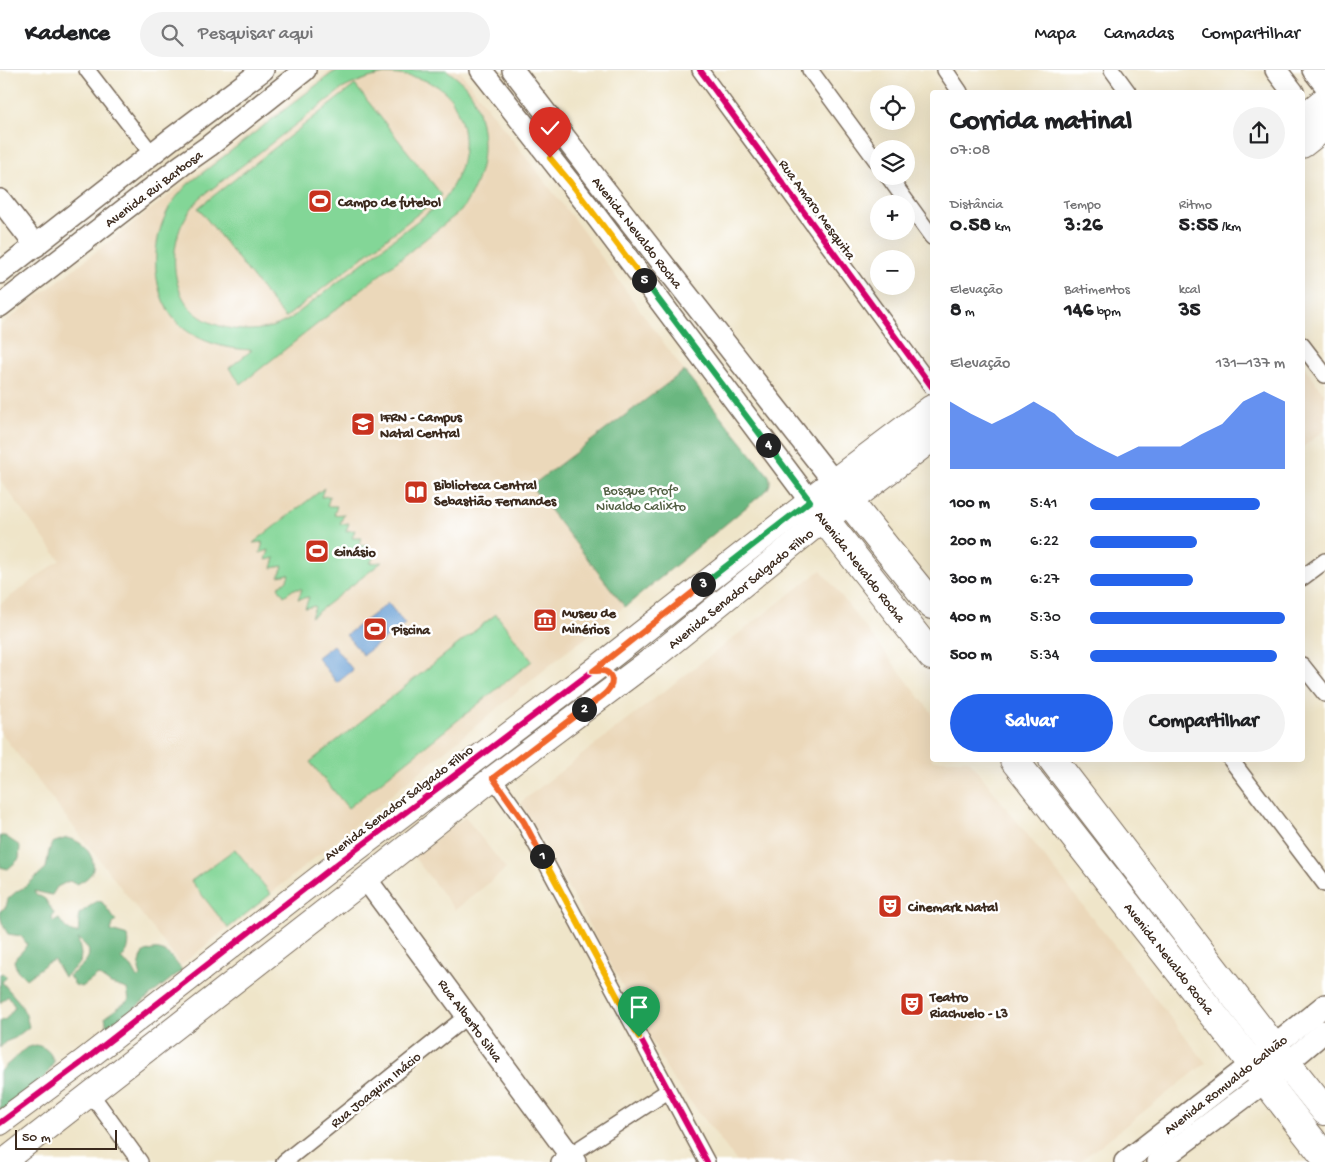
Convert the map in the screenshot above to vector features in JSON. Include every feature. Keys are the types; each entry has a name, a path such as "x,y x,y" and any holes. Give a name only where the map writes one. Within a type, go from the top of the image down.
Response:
{"highway":[{"name":"Avenida Senador Salgado Filho","path":"817,510 841,491 930,411"},
{"name":"Avenida Senador Salgado Filho","path":"841,491 930,439"},
{"name":"Avenida Nevaldo Rocha","path":"841,491 930,602"},
{"name":"Avenida Nevaldo Rocha","path":"817,510 930,653"},
{"name":"Avenida Nevaldo Rocha","path":"1016,762 1325,1157"},
{"name":"Avenida Nevaldo Rocha","path":"1058,762 1325,1111"}],"main road":[{"name":"Avenida Rui Barbosa","path":"0,274 171,139 263,70"},
{"name":"Avenida Rui Barbosa","path":"0,306 305,70"},
{"name":"Avenida Nevaldo Rocha","path":"481,70 596,216 817,510"},
{"name":"Avenida Nevaldo Rocha","path":"513,70 841,491"},
{"path":"1276,70 1291,90"},
{"path":"1313,70 1325,85"},
{"path":"195,121 200,134 209,146"},
{"path":"171,139 177,145 180,152 182,165"},
{"path":"0,200 36,246"},
{"name":"Avenida Senador Salgado Filho","path":"0,1123 81,1063 329,870 593,671 817,510"},
{"name":"Avenida Senador Salgado Filho","path":"3,1162 493,778 652,659 817,510"},
{"path":"593,671 608,672 612,678 609,690"},
{"name":"Rua Alberto Silva","path":"366,879 467,1016 568,1160"},
{"name":"Avenida Romualdo Galvão","path":"1158,1162 1280,1054 1325,1005"},
{"name":"Avenida Romualdo Galvão","path":"1280,1054 1325,1031"},
{"name":"Avenida Romualdo Galvão","path":"1125,1162 1259,1072"}],"street":[{"path":"87,70 152,154"},
{"name":"Rua Amaro Mesquita","path":"700,70 930,384"},
{"path":"810,70 870,152"},
{"path":"945,70 959,90"},
{"path":"1112,70 1127,90"},
{"path":"894,185 930,234"},
{"path":"1305,349 1325,375"},
{"path":"1305,576 1325,561"},
{"path":"1305,669 1325,694"},
{"path":"1233,762 1325,884"},
{"path":"493,778 524,822 707,1162"},
{"name":"Rua Joaquim Inácio","path":"284,1162 467,1016"},
{"path":"568,1160 668,1091"},
{"path":"91,1094 140,1162"}],"shaded area":[{"name":"IFRN - Campus Natal Central","path":"331,70 459,70 582,230 684,371 769,476 771,481 767,490 736,516 181,965 0,732 0,604 60,560 0,480 0,326"},
{"path":"1305,368 1325,395 1325,430 1305,445"},
{"path":"821,570 930,710 930,762 971,762 1206,1063 1079,1162 737,1162 671,1077 521,802"},
{"path":"465,817 506,869 455,910 414,857"}],"green space":[{"path":"338,70 448,71 469,90 477,107 483,141 483,153 478,176 474,188 461,211 241,384 229,368 252,350 220,346 205,341 190,333 177,322 167,309 157,277 157,243 161,227 171,204 188,184","holes":["385,74 419,78 427,81 442,89 455,105 462,127 464,150 459,172 442,202 283,323 252,330 232,329 213,324 197,314 190,308 179,289 175,267 178,234 184,220 195,204 200,198 342,89"]},
{"name":"Campo de futebol","path":"355,85 442,195 285,318 198,208"},
{"name":"Bosque Profº Nivaldo Calixto","path":"684,371 769,476 770,483 767,490 625,607 531,486"},
{"name":"Ginásio","path":"324,488 321,497 330,496 327,506 337,506 334,515 344,514 340,524 349,523 346,531 355,530 352,538 362,538 358,546 369,545 364,555 376,554 370,563 382,562 311,617 315,606 305,608 309,597 298,599 302,589 294,589 284,596 278,587 287,580 289,574 279,576 283,566 272,568 275,558 266,560 269,550 260,553 263,542 253,543"},
{"path":"496,614 532,661 348,808 310,762"},
{"path":"0,836 5,836 20,846 19,859 8,869 0,867"},
{"path":"67,838 82,844 89,852 93,866 90,875 86,879 77,884 69,881 57,887 52,895 34,891 45,899 54,913 53,922 59,919 69,931 78,933 79,914 97,901 102,902 116,921 111,931 128,936 128,949 121,959 132,967 138,978 141,977 139,969 142,954 149,951 160,950 165,952 182,970 105,1032 107,1028 105,1017 129,1000 127,989 111,984 98,975 82,987 75,985 69,976 84,963 89,954 85,944 78,939 81,954 80,963 64,977 54,960 26,979 17,970 14,961 27,944 21,936 8,934 3,926 1,917 0,911 6,907 8,899 46,868 52,843"},
{"path":"235,849 271,894 228,928 191,881"},
{"path":"2,973 7,977 2,982 20,1003 29,1027 15,1038 5,1042 0,1048 0,1021 6,1019 15,1007 8,996 0,1003 0,974"},
{"path":"36,1045 47,1051 54,1062 37,1086 0,1119 0,1071 26,1048"}],"water":[{"name":"Piscina","path":"388,603 405,624 363,655 346,635"},
{"path":"333,645 353,670 337,683 317,657"}],"cycle path":[{"path":"700,70 930,384"},
{"path":"0,1123 81,1063 329,870 593,671 810,501"},
{"path":"493,778 524,822 707,1162"}],"place":[{"name":"Campo de futebol","path":"320,201"},
{"name":"IFRN - Campus Natal Central","path":"363,424"},
{"name":"Biblioteca Central Sebastião Fernandes","path":"416,492"},
{"name":"Ginásio","path":"317,551"},
{"name":"Museu de Minérios","path":"545,620"},
{"name":"Piscina","path":"375,629"},
{"name":"Cinemark Natal","path":"890,906"},
{"name":"Teatro Riachuelo - L3","path":"912,1004"}],"route":[{"path":"550,158 596,216 810,501 593,671 608,672 612,678 609,690 493,778 524,822 639,1037"}]}
